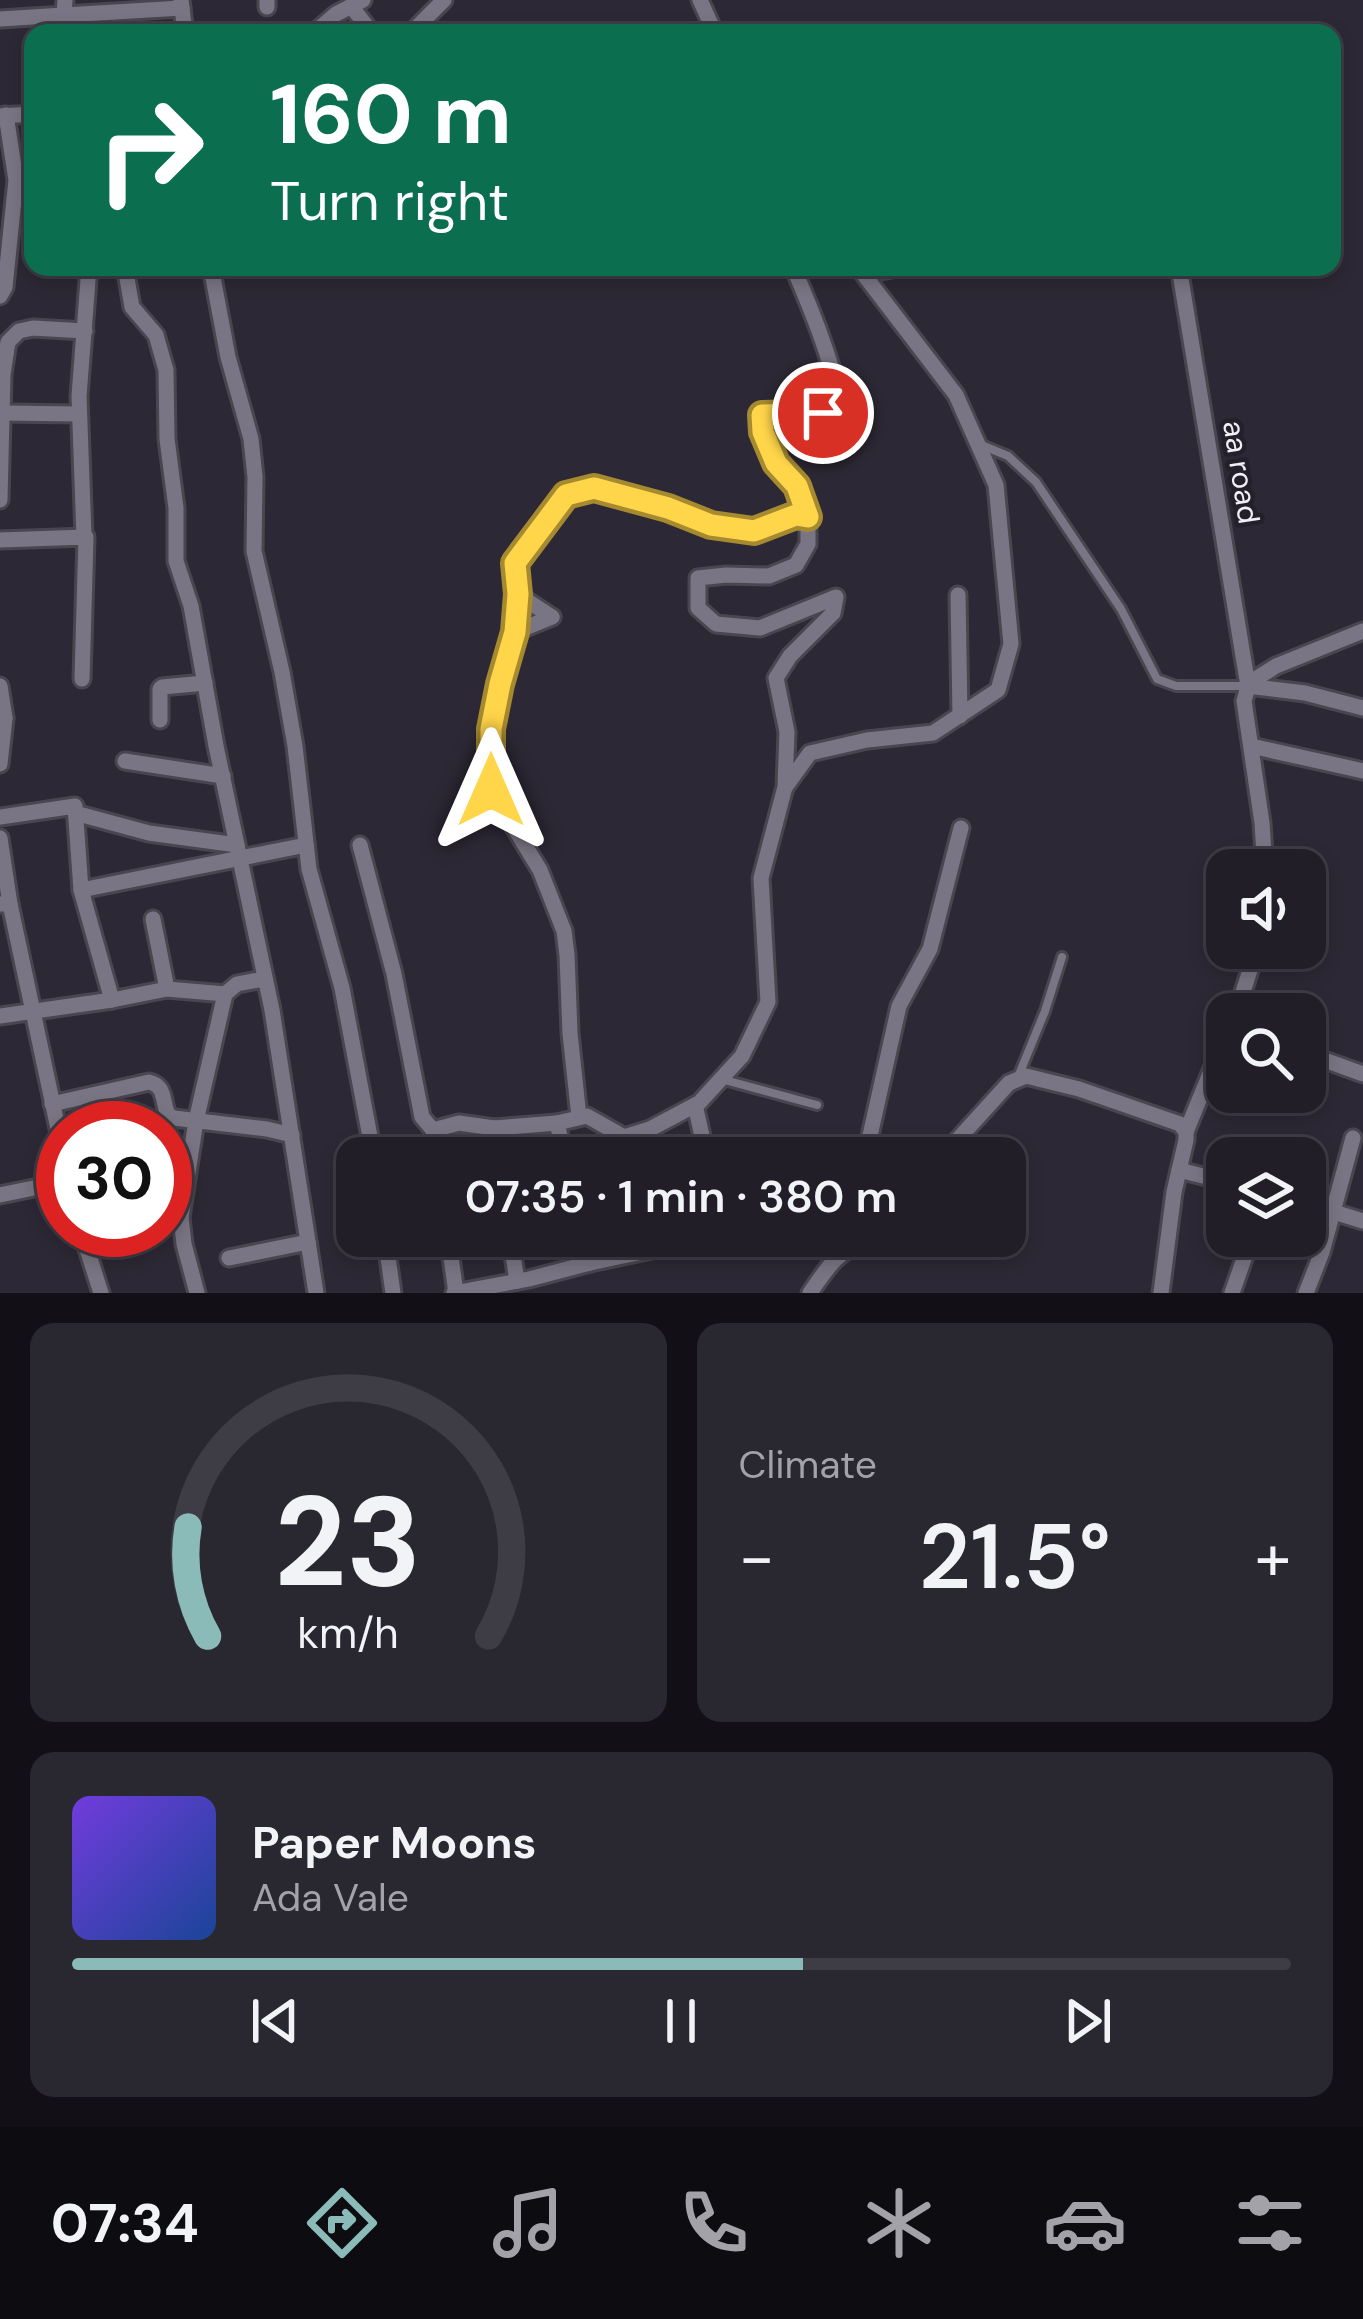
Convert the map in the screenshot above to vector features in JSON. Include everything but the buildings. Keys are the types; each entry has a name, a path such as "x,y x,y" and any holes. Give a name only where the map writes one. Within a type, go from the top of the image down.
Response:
{"street":[{"path":"420,24 444,0"},
{"path":"327,24 357,3"},
{"path":"0,19 65,8 181,4"},
{"path":"0,296 5,287 16,180 3,116"},
{"path":"82,679 86,537 79,414 88,276"},
{"path":"127,276 132,307 156,334 166,370 176,561 191,606 265,979 316,1293"},
{"path":"213,276 250,439 255,477 254,550 295,746 309,869 342,988 370,1137"},
{"path":"433,1130 459,1124 494,1128 557,1123 587,1116 624,1137 650,1129 695,1105 721,1079 742,1056 768,1002 761,878 784,788 788,732 776,679 790,656 833,613 836,597 760,628 716,624 698,608 698,578 769,576 796,566 808,544 808,517 797,486 776,463 763,432 762,415 823,413 840,400 830,357 797,276"},
{"path":"784,788 810,753 867,740 933,733 960,716 998,690 1011,644 996,485 956,394 865,276"},
{"name":"aa road","path":"1181,276 1248,686 1244,700 1263,849"},
{"path":"0,500 4,356 14,335 33,328 85,331"},
{"path":"2,413 79,414"},
{"path":"579,1117 564,932 540,870 491,790 491,729 515,632 515,563 566,495 594,488 711,525 754,531 796,515 808,517"},
{"path":"0,540 83,537"},
{"path":"515,632 552,617 518,594"},
{"path":"958,595 960,716"},
{"path":"1248,686 1276,666 1362,633"},
{"path":"160,720 160,689 206,683"},
{"path":"0,686 0,764"},
{"path":"1248,686 1305,693 1363,708"},
{"path":"1251,746 1363,771"},
{"path":"125,761 223,776"},
{"path":"0,818 75,806 81,890 112,1000"},
{"path":"75,813 239,852"},
{"path":"870,1137 899,1006 930,949 961,828"},
{"path":"0,838 5,904 51,1101"},
{"path":"81,890 239,852 306,844"},
{"path":"360,844 394,974 422,1117 434,1137"},
{"path":"152,919 166,989"},
{"path":"197,1293 181,1216 196,1121 226,994 238,984 265,979"},
{"path":"0,1016 166,989 226,994"},
{"path":"1326,1061 1363,1075"},
{"path":"960,1137 1009,1083 1026,1076 1166,1118 1186,1132"},
{"path":"65,1101 149,1082 161,1089 164,1101"},
{"path":"1161,1293 1186,1132 1206,1083"},
{"path":"695,1105 702,1137"},
{"path":"192,1120 292,1135"},
{"path":"557,1123 560,1137"},
{"path":"494,1128 496,1137"},
{"path":"1306,1293 1353,1138"},
{"path":"1179,1170 1206,1177"},
{"path":"0,1195 36,1187"},
{"path":"1326,1208 1363,1221"},
{"path":"229,1258 308,1242"},
{"path":"90,1257 101,1293"},
{"path":"388,1257 393,1293"},
{"path":"451,1257 455,1293 609,1257"},
{"path":"513,1257 517,1281"},
{"path":"588,1257 590,1263"},
{"path":"810,1293 836,1257"},
{"path":"1232,1293 1245,1257"}],"lane":[{"path":"977,444 1008,456 1036,482 1121,609 1157,679 1175,686 1248,686"},
{"path":"1017,1078 1062,957"},
{"path":"721,1079 817,1106"}],"route":[{"path":"491,790 491,729 515,632 515,563 566,495 594,488 711,525 754,531 796,515 808,517 797,486 776,463 763,432 762,415 823,413"}]}
